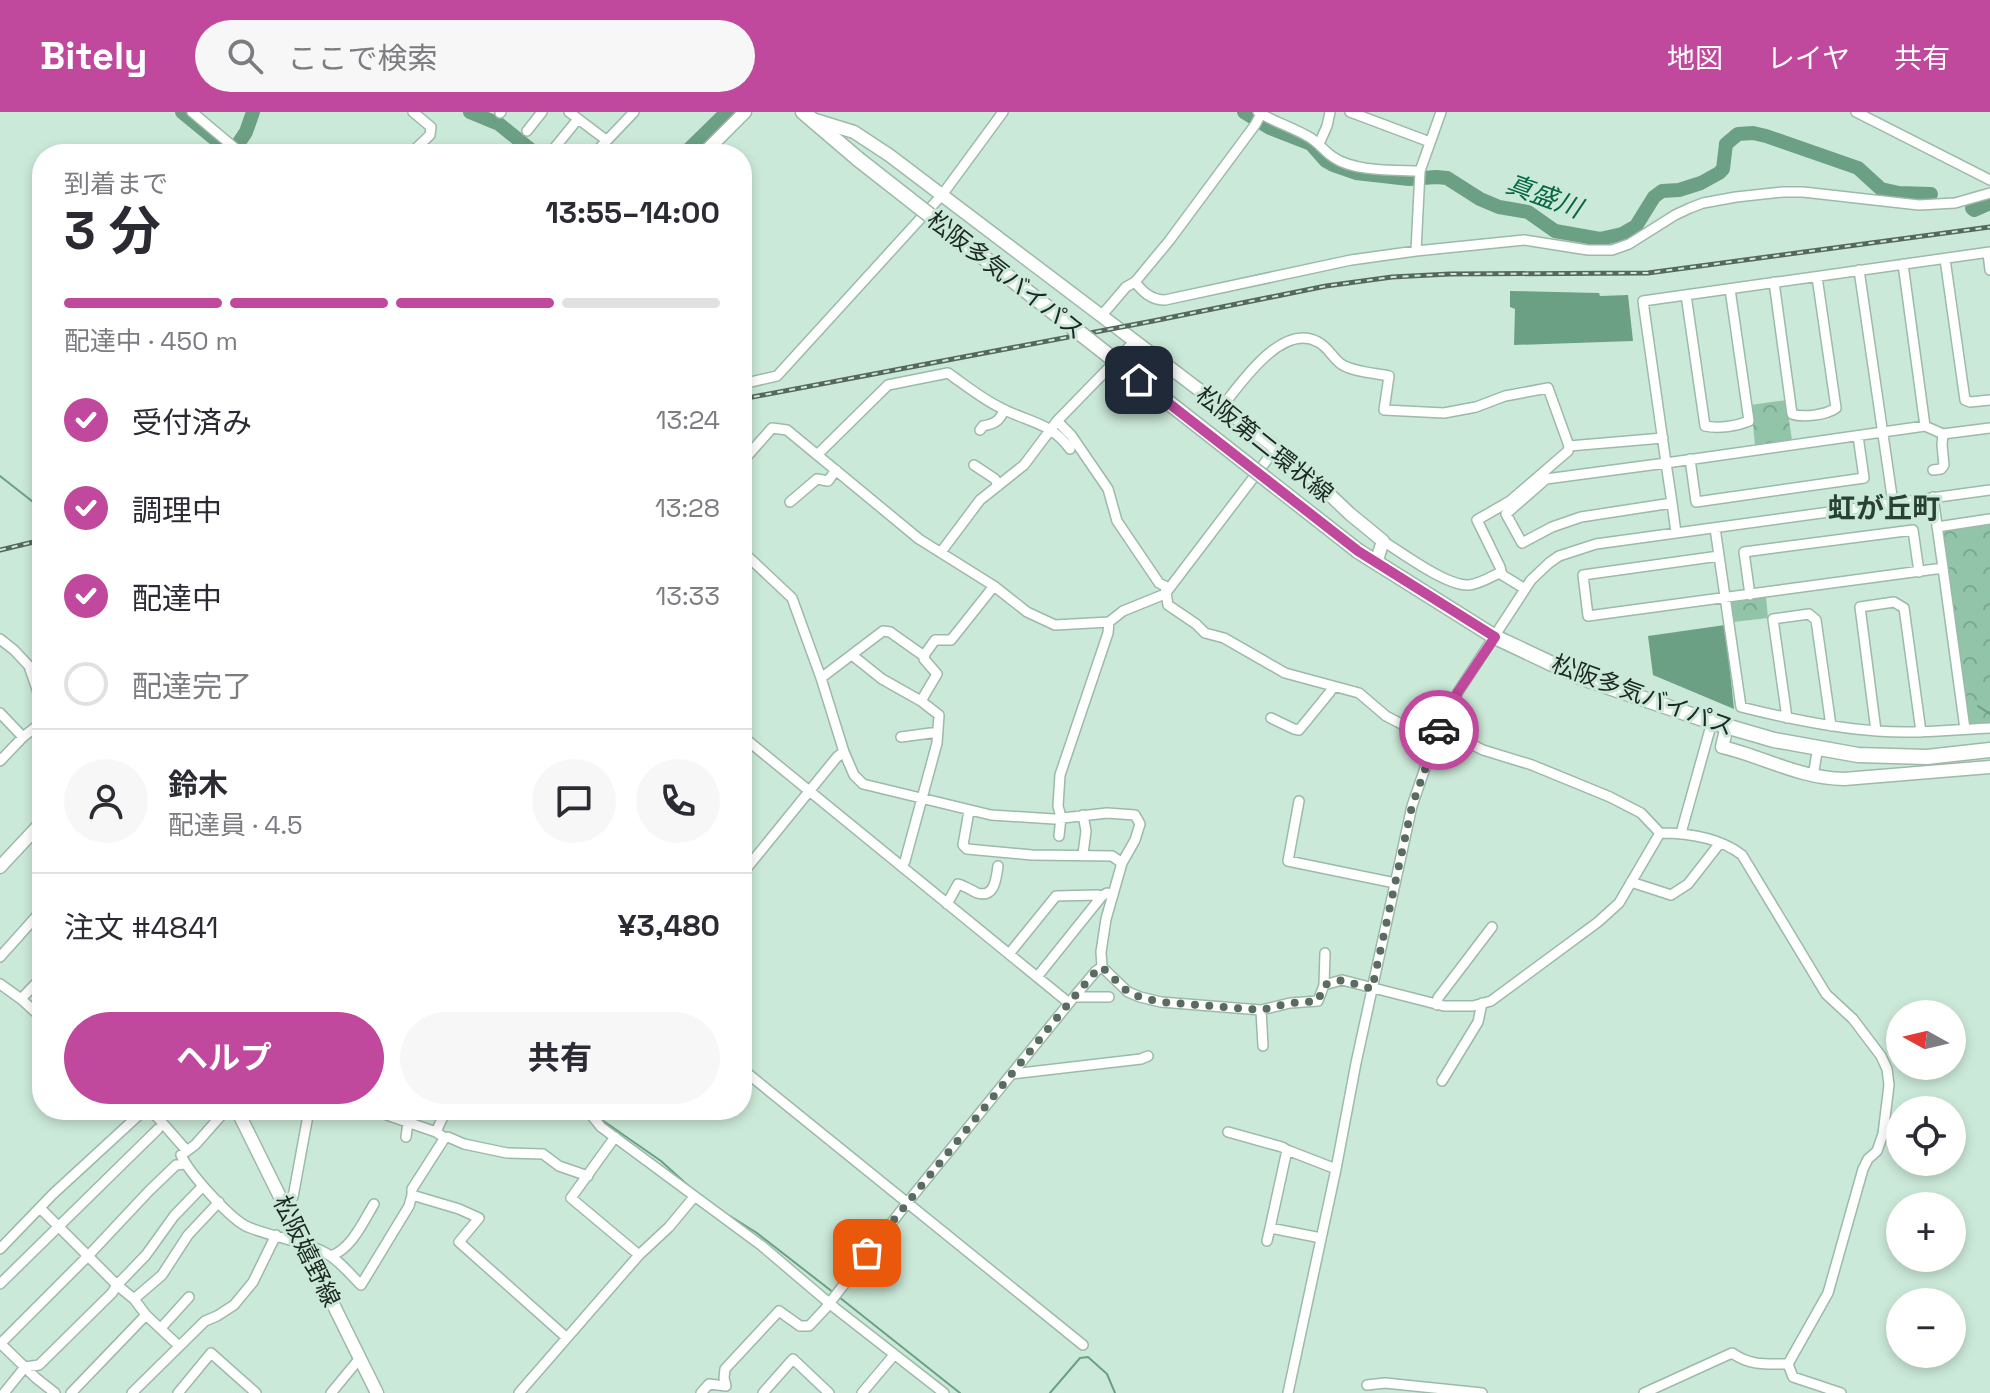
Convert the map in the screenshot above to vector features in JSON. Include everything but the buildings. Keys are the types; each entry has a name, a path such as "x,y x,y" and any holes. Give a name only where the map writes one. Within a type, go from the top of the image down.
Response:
{"highway":[{"name":"松阪多気バイパス","path":"807,115 858,159 1358,551 1495,637 1582,678 1774,740 1858,755 1927,757 1990,750"}],"main road":[{"path":"713,144 745,112"},
{"name":"松阪第二環状線","path":"807,115 854,132 889,155 1276,448 1383,541"},
{"path":"1376,563 1383,541"},
{"path":"1727,726 1722,747 1813,776 1844,779 1990,767"},
{"path":"0,867 32,833"},
{"name":"松阪嬉野線","path":"242,1120 377,1393"}],"street":[{"path":"192,112 230,144"},
{"path":"413,112 431,127 430,135 421,144"},
{"path":"527,131 542,112"},
{"path":"603,144 634,112"},
{"path":"752,382 777,376 942,195 1003,112"},
{"path":"1319,144 1330,112"},
{"path":"1350,112 1430,142"},
{"path":"1416,251 1419,176 1441,112"},
{"path":"1856,112 1990,180"},
{"path":"556,144 574,115 606,140"},
{"path":"1102,315 1126,287 1135,282 1187,217 1259,116 1307,136 1330,156 1350,164 1419,176"},
{"path":"1135,282 1148,295 1165,300 1338,263 1416,251 1524,240 1605,252 1629,244 1675,215 1703,203 1783,192 1919,205 1955,203 1990,193"},
{"path":"1676,533 1643,301 1989,253 1990,270"},
{"path":"1945,259 1965,400 1990,400"},
{"path":"1903,264 1925,426"},
{"path":"1859,270 1893,503"},
{"path":"1774,282 1792,414 1798,416 1830,412 1836,408 1817,277"},
{"path":"1686,295 1705,426 1742,424 1749,421 1730,289"},
{"path":"1222,407 1272,350 1291,340 1306,338 1319,342 1345,367 1389,376 1384,410 1451,412 1505,396 1548,388 1569,446 1568,451 1510,501 1477,520 1502,575"},
{"path":"941,552 980,500 1024,465 1054,426 1134,342"},
{"path":"817,455 888,385 948,373 1004,410 1046,426 1054,426 1071,435 1108,489 1117,521 1159,583 1165,586 1168,605 1205,633 1224,638 1285,673 1359,693 1386,716 1411,729 1461,739 1610,797 1641,813 1660,833 1681,833 1720,843 1742,855 1826,994 1853,1019 1881,1056 1889,1085 1883,1134 1877,1151 1863,1169 1828,1293 1788,1364"},
{"path":"980,430 983,426 994,424 1004,410"},
{"path":"1054,426 1070,449"},
{"path":"1672,503 1566,521 1522,543 1506,514 1546,479 1925,426 1943,434 1990,428"},
{"path":"752,451 772,428 787,430 919,539 994,586 1027,612 1055,625 1109,622 1123,611 1165,594 1276,448"},
{"path":"1933,470 1941,469 1944,465 1943,434"},
{"path":"1690,459 1696,502 1864,478 1858,436"},
{"path":"1569,446 1663,438"},
{"path":"974,465 995,479 998,486"},
{"path":"790,502 817,479 828,481 836,470"},
{"path":"1288,1393 1412,806 1436,736 1458,692 1525,589 1549,563 1569,552 1596,544 1990,490"},
{"path":"1933,497 1965,729"},
{"path":"1937,527 1990,519"},
{"path":"1715,528 1741,707 1831,726 1876,731 1990,728"},
{"path":"1750,595 1744,552 1913,530 1919,572"},
{"path":"1383,541 1451,583 1478,583 1499,573 1525,589"},
{"path":"1719,556 1583,575 1588,616 1943,568"},
{"path":"752,560 792,598 844,752 854,775 863,784 991,815 1054,819 1107,813 1135,815 1140,824 1122,863 1106,919 1101,952 1102,967 1128,992 1161,1002 1261,1010 1318,1001 1324,985 1325,953"},
{"path":"924,656 935,640 951,640 994,586"},
{"path":"1876,731 1860,607 1894,602 1904,608 1921,732"},
{"path":"1787,718 1773,619 1809,614 1816,620 1831,726"},
{"path":"1059,836 1060,775 1108,633 1109,622"},
{"path":"821,678 883,631 890,632 924,656 937,674 921,701"},
{"path":"0,639 29,666 32,675"},
{"path":"852,655 882,679 939,715 937,743 902,867"},
{"path":"1271,718 1299,730 1333,686"},
{"path":"0,713 23,737"},
{"path":"1681,833 1712,722"},
{"path":"0,761 32,730"},
{"path":"901,737 938,732"},
{"path":"752,744 1037,977 1072,1000 1109,997"},
{"path":"1813,776 1818,747"},
{"path":"752,862 844,752"},
{"path":"1299,801 1288,861 1395,883"},
{"path":"969,811 963,845 967,849 1032,855 1112,856 1122,863"},
{"path":"1083,815 1086,831 1083,854"},
{"path":"1324,985 1342,980 1444,1006 1473,1006 1491,1001 1619,903 1660,833"},
{"path":"1631,882 1671,895 1688,884 1720,843"},
{"path":"947,904 958,884 979,893 986,894 993,890 998,866"},
{"path":"1037,977 1102,896 1107,893 1113,895"},
{"path":"1009,954 1056,896 1102,896"},
{"path":"0,957 32,921"},
{"path":"1437,1005 1438,998 1492,927"},
{"path":"731,1390 724,1378 725,1369 779,1311 800,1326 809,1326 825,1309 907,1203 1102,967"},
{"path":"0,984 32,1009"},
{"path":"21,999 32,987"},
{"path":"1442,1081 1478,1022 1482,1003"},
{"path":"1261,1010 1263,1046"},
{"path":"1012,1074 1148,1056"},
{"path":"752,1077 1083,1345"},
{"path":"0,1249 134,1120"},
{"path":"158,1120 176,1144 187,1151"},
{"path":"216,1120 181,1155 203,1186 233,1218 247,1227 303,1243 331,1256 361,1285 409,1206 412,1189 424,1160 445,1138"},
{"path":"285,1206 293,1197 307,1120"},
{"path":"403,1120 464,1144 507,1153 543,1154 559,1166 588,1176"},
{"path":"436,1132 441,1120"},
{"path":"595,1120 762,1246 828,1303 944,1393"},
{"path":"406,1137 408,1122"},
{"path":"0,1284 158,1129"},
{"path":"1228,1132 1282,1147 1336,1169"},
{"path":"615,1137 571,1198 639,1255"},
{"path":"1267,1241 1287,1150"},
{"path":"55,1393 0,1343 176,1165 185,1164"},
{"path":"4,1393 25,1367 39,1365 112,1293 146,1255 174,1216 203,1186"},
{"path":"412,1195 479,1218 459,1242 567,1338"},
{"path":"519,1393 694,1197"},
{"path":"134,1299 162,1275 188,1235 219,1202"},
{"path":"331,1256 337,1255 349,1243 374,1204"},
{"path":"40,1208 179,1346"},
{"path":"1270,1228 1321,1238"},
{"path":"132,1393 205,1321 234,1305 253,1282 276,1235"},
{"path":"161,1328 189,1297"},
{"path":"71,1393 146,1315"},
{"path":"178,1393 211,1353 256,1393"},
{"path":"1644,1393 1732,1353 1744,1361 1788,1364"},
{"path":"862,1393 894,1355"},
{"path":"331,1393 360,1358"},
{"path":"763,1393 793,1359 828,1392"},
{"path":"1788,1364 1793,1377 1841,1393"},
{"path":"1367,1385 1385,1383 1482,1393"},
{"path":"185,1384 196,1393"},
{"path":"701,1393 709,1384 731,1390"}],"green space":[{"path":"1786,400 1792,440 1755,445 1751,405"},
{"path":"1990,523 1990,724 1968,724 1942,531"},
{"path":"1766,596 1768,618 1733,622 1729,601"}],"shaded area":[{"path":"1510,291 1628,295 1633,341 1514,345 1515,309 1510,307"},
{"path":"1725,625 1734,709 1653,675 1648,636"}],"waterway":[{"name":"真盛川","path":"182,112 221,144"},
{"name":"真盛川","path":"238,144 253,112"},
{"name":"真盛川","path":"470,112 499,124 524,144"},
{"name":"真盛川","path":"694,144 727,112"},
{"name":"真盛川","path":"1244,112 1270,128 1311,144 1333,165 1356,173 1409,179 1447,178 1499,207 1528,212 1555,231 1600,239 1622,234 1636,226 1654,197 1662,191 1679,190 1719,173 1723,169 1726,144 1738,134 1766,136 1858,168 1881,189 1931,194"},
{"name":"真盛川","path":"1972,208 1974,210 1990,203"},
{"path":"0,476 32,501"},
{"path":"1978,706 1990,714"},
{"path":"602,1120 661,1161 692,1189"},
{"path":"730,1216 757,1233 834,1293"},
{"path":"839,1297 960,1393"},
{"path":"1050,1393 1080,1358 1088,1357 1107,1374 1115,1393"}],"railway":[{"path":"752,397 1326,286 1392,277 1450,274 1648,273 1990,227"},
{"path":"0,550 32,542"}],"way so far":[{"path":"867,1253 1069,1003 1102,967 1128,992 1161,1002 1261,1010 1318,1001 1324,985 1342,980 1372,989 1412,806 1439,730"}],"district":[{"name":"虹が丘町","path":"1884,508"}],"route":[{"path":"1139,380 1358,551 1495,637 1458,692 1439,730"}]}
